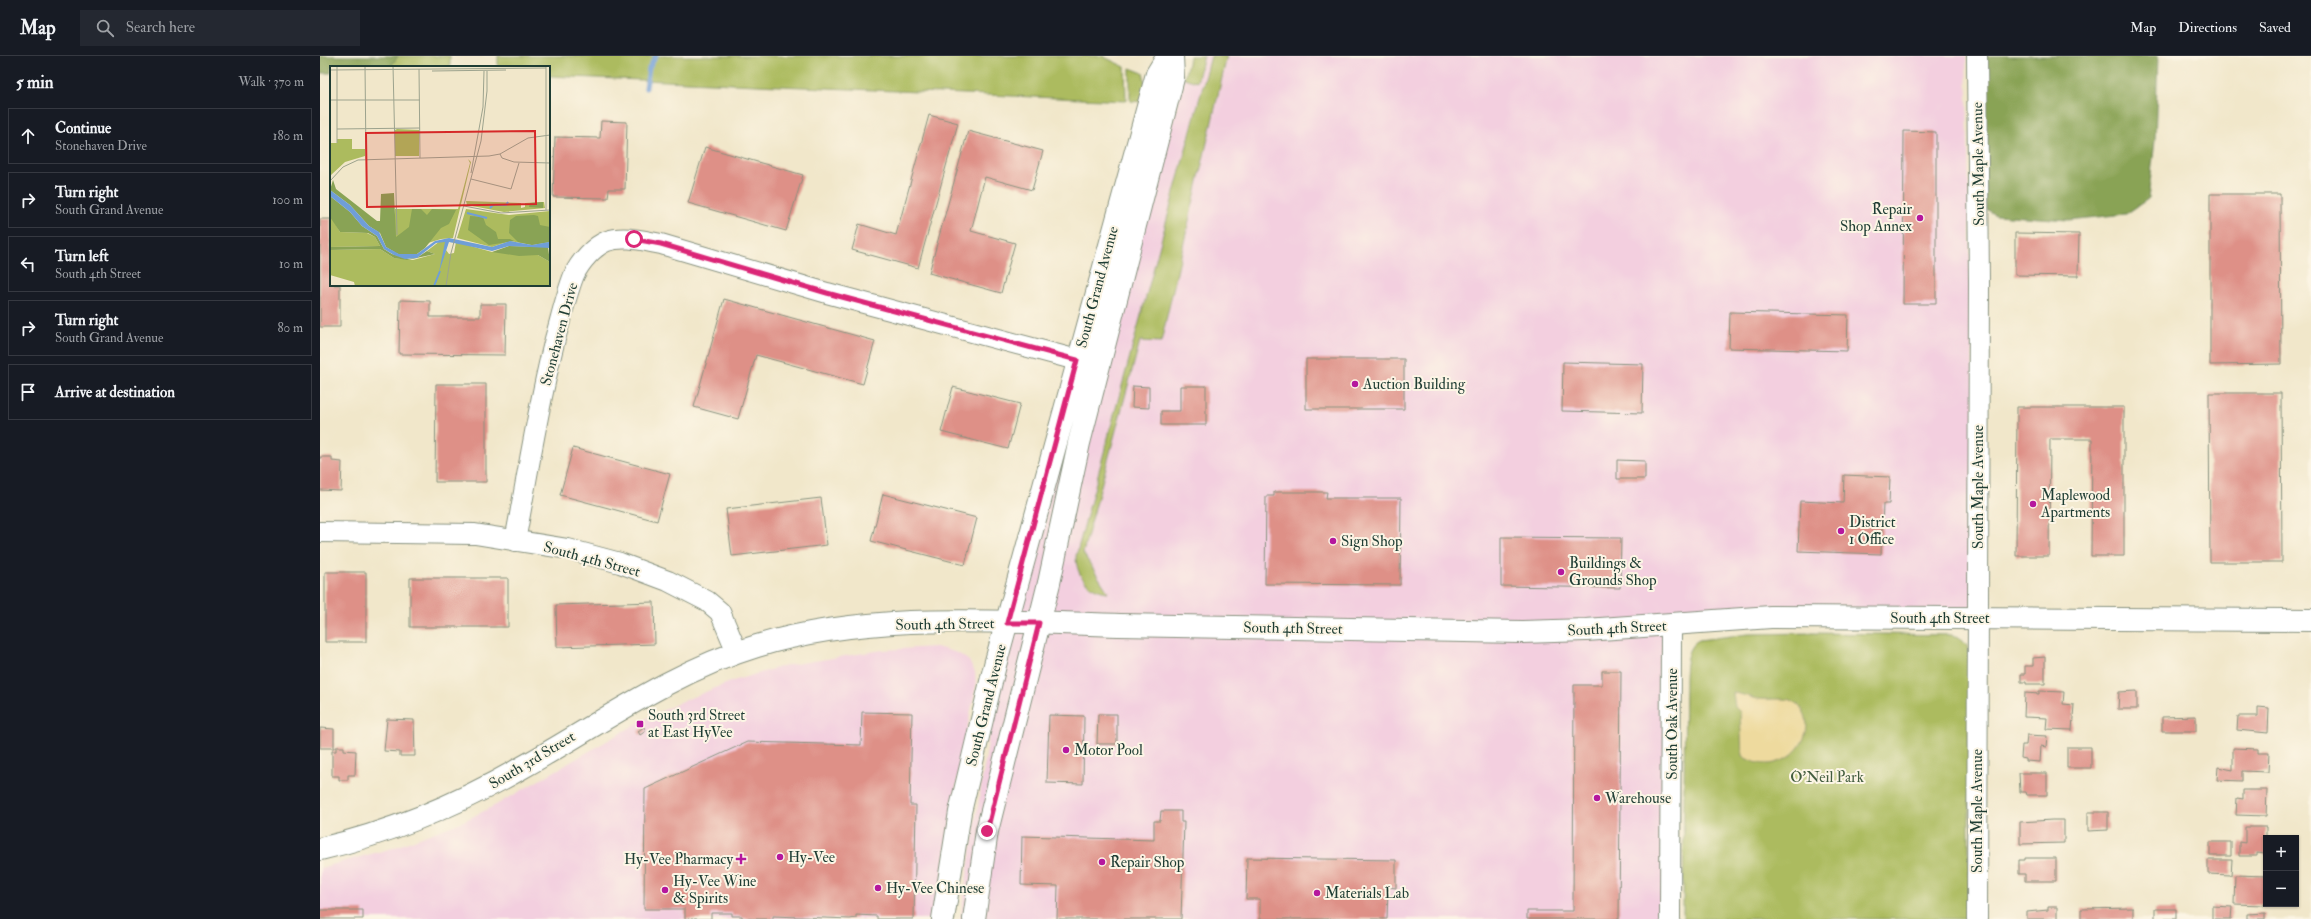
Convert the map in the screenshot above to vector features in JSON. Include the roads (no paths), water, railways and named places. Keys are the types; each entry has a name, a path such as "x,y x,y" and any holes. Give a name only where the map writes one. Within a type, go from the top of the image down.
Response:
{"main road":[{"name":"South Grand Avenue","path":"943,919 960,812 995,665 1077,360 1157,74 1168,56"},
{"name":"South Grand Avenue","path":"974,919 987,831 1039,623 1079,443 1173,78 1172,56"},
{"name":"South 4th Street","path":"737,652 793,637 864,626 1007,623 1522,632 1671,625 1771,617 2311,620"},
{"name":"South 3rd Street","path":"320,849 397,828 442,809 526,766 597,721 663,685 737,652"}],"street":[{"name":"South Maple Avenue","path":"1976,919 1979,283 1977,56"},
{"name":"Stonehaven Drive","path":"515,541 546,378 563,309 575,274 588,254 606,241 618,238 661,244 827,293 1077,360"},
{"name":"South 4th Street","path":"320,532 474,534 568,549 620,563 668,581 708,601 720,612 737,652"},
{"name":"South Oak Avenue","path":"1670,919 1671,625"}],"waterway":[{"path":"646,88 649,68 656,56"}],"place":[{"name":"Repair Shop Annex","path":"1920,218"},
{"name":"Auction Building","path":"1355,384"},
{"name":"Maplewood Apartments","path":"2033,504"},
{"name":"District 1 Office","path":"1841,531"},
{"name":"Sign Shop","path":"1333,541"},
{"name":"Buildings & Grounds Shop","path":"1561,572"},
{"name":"South 3rd Street at East HyVee","path":"640,724"},
{"name":"Motor Pool","path":"1066,750"},
{"name":"Warehouse","path":"1597,798"},
{"name":"Hy-Vee","path":"780,857"},
{"name":"Hy-Vee Pharmacy","path":"741,859"},
{"name":"Repair Shop","path":"1102,862"},
{"name":"Hy-Vee Chinese","path":"878,888"},
{"name":"Hy-Vee Wine & Spirits","path":"665,890"},
{"name":"Materials Lab","path":"1317,893"}],"park label":[{"name":"O'Neil Park","path":"1827,777"}]}
